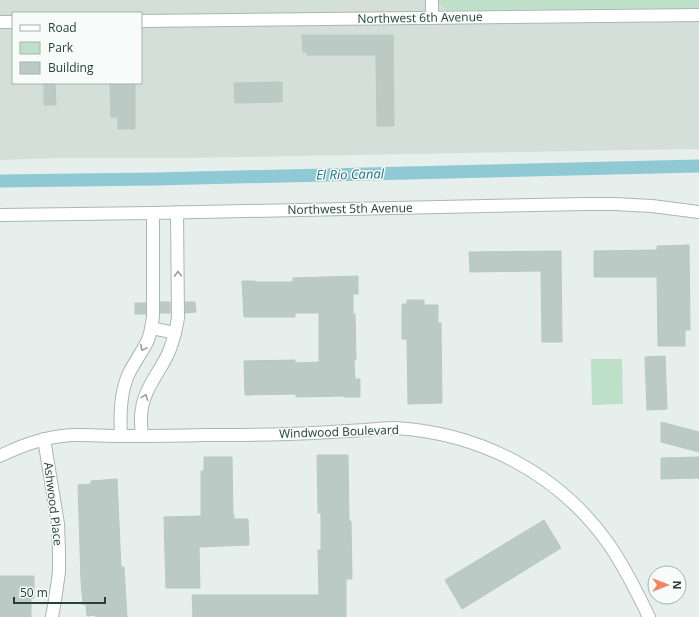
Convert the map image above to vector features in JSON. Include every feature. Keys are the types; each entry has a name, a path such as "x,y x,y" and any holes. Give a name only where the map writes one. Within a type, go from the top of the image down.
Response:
{"street":[{"path":"432,0 432,18"},
{"name":"Northwest 6th Avenue","path":"142,20 699,15"},
{"path":"0,22 12,22"},
{"name":"Northwest 5th Avenue","path":"0,215 614,204 652,206 699,212"},
{"path":"142,436 142,407 145,397 170,349 178,318 177,212"},
{"path":"121,436 120,411 124,387 128,375 148,340 151,328 154,304 152,213"},
{"path":"151,328 175,333"},
{"name":"Windwood Boulevard","path":"0,456 23,445 44,439 77,435 142,436 292,434 392,428 420,430 447,435 474,443 525,467 548,482 570,500 589,519 614,552 649,617"},
{"name":"Ashwood Place","path":"44,439 58,524 59,572 56,600 52,617"}],"shaded area":[{"path":"0,0 699,0 699,149 184,158 62,158 0,160"}],"green space":[{"path":"438,0 699,0 699,8 447,10 438,3"},
{"path":"591,359 622,359 623,404 592,405"}],"building":[{"path":"302,35 393,35 394,126 377,126 376,55 307,55 307,52 303,52"},
{"path":"282,82 282,102 235,103 234,83"},
{"path":"44,84 55,84 56,105 44,105"},
{"path":"110,84 135,84 135,129 118,129 118,117 111,117"},
{"path":"689,245 690,330 685,330 685,346 658,346 657,277 594,277 594,251 657,250 657,246"},
{"path":"561,251 562,342 542,342 541,271 470,272 469,252"},
{"path":"358,276 358,294 353,294 353,314 355,314 355,379 360,379 360,397 296,397 296,394 245,395 244,361 295,360 295,363 319,362 319,313 295,313 295,317 244,317 242,281 293,282 293,278"},
{"path":"407,300 424,300 424,305 438,305 438,323 441,323 442,403 408,404 407,339 402,339 402,304 407,304"},
{"path":"160,302 170,302 170,313 160,313"},
{"path":"185,302 195,302 196,312 185,313"},
{"path":"135,303 146,303 146,314 135,314"},
{"path":"665,356 667,409 647,410 645,357"},
{"path":"661,422 699,432 699,452 661,442"},
{"path":"317,455 348,455 352,579 346,579 346,617 193,617 192,595 319,595 318,550 321,550 321,513 318,513"},
{"path":"204,457 232,457 233,515 234,519 248,519 249,545 199,547 200,588 166,588 164,517 201,516 201,471 204,471"},
{"path":"699,457 699,478 661,479 661,458"},
{"path":"117,479 121,567 124,567 127,617 87,616 86,604 83,605 81,581 78,485 91,484 91,481"},
{"path":"544,520 561,548 462,609 445,580"},
{"path":"0,576 34,576 34,598 31,598 31,617 0,617"}],"waterway":[{"name":"El Rio Canal","path":"0,181 155,179 699,166"}]}
